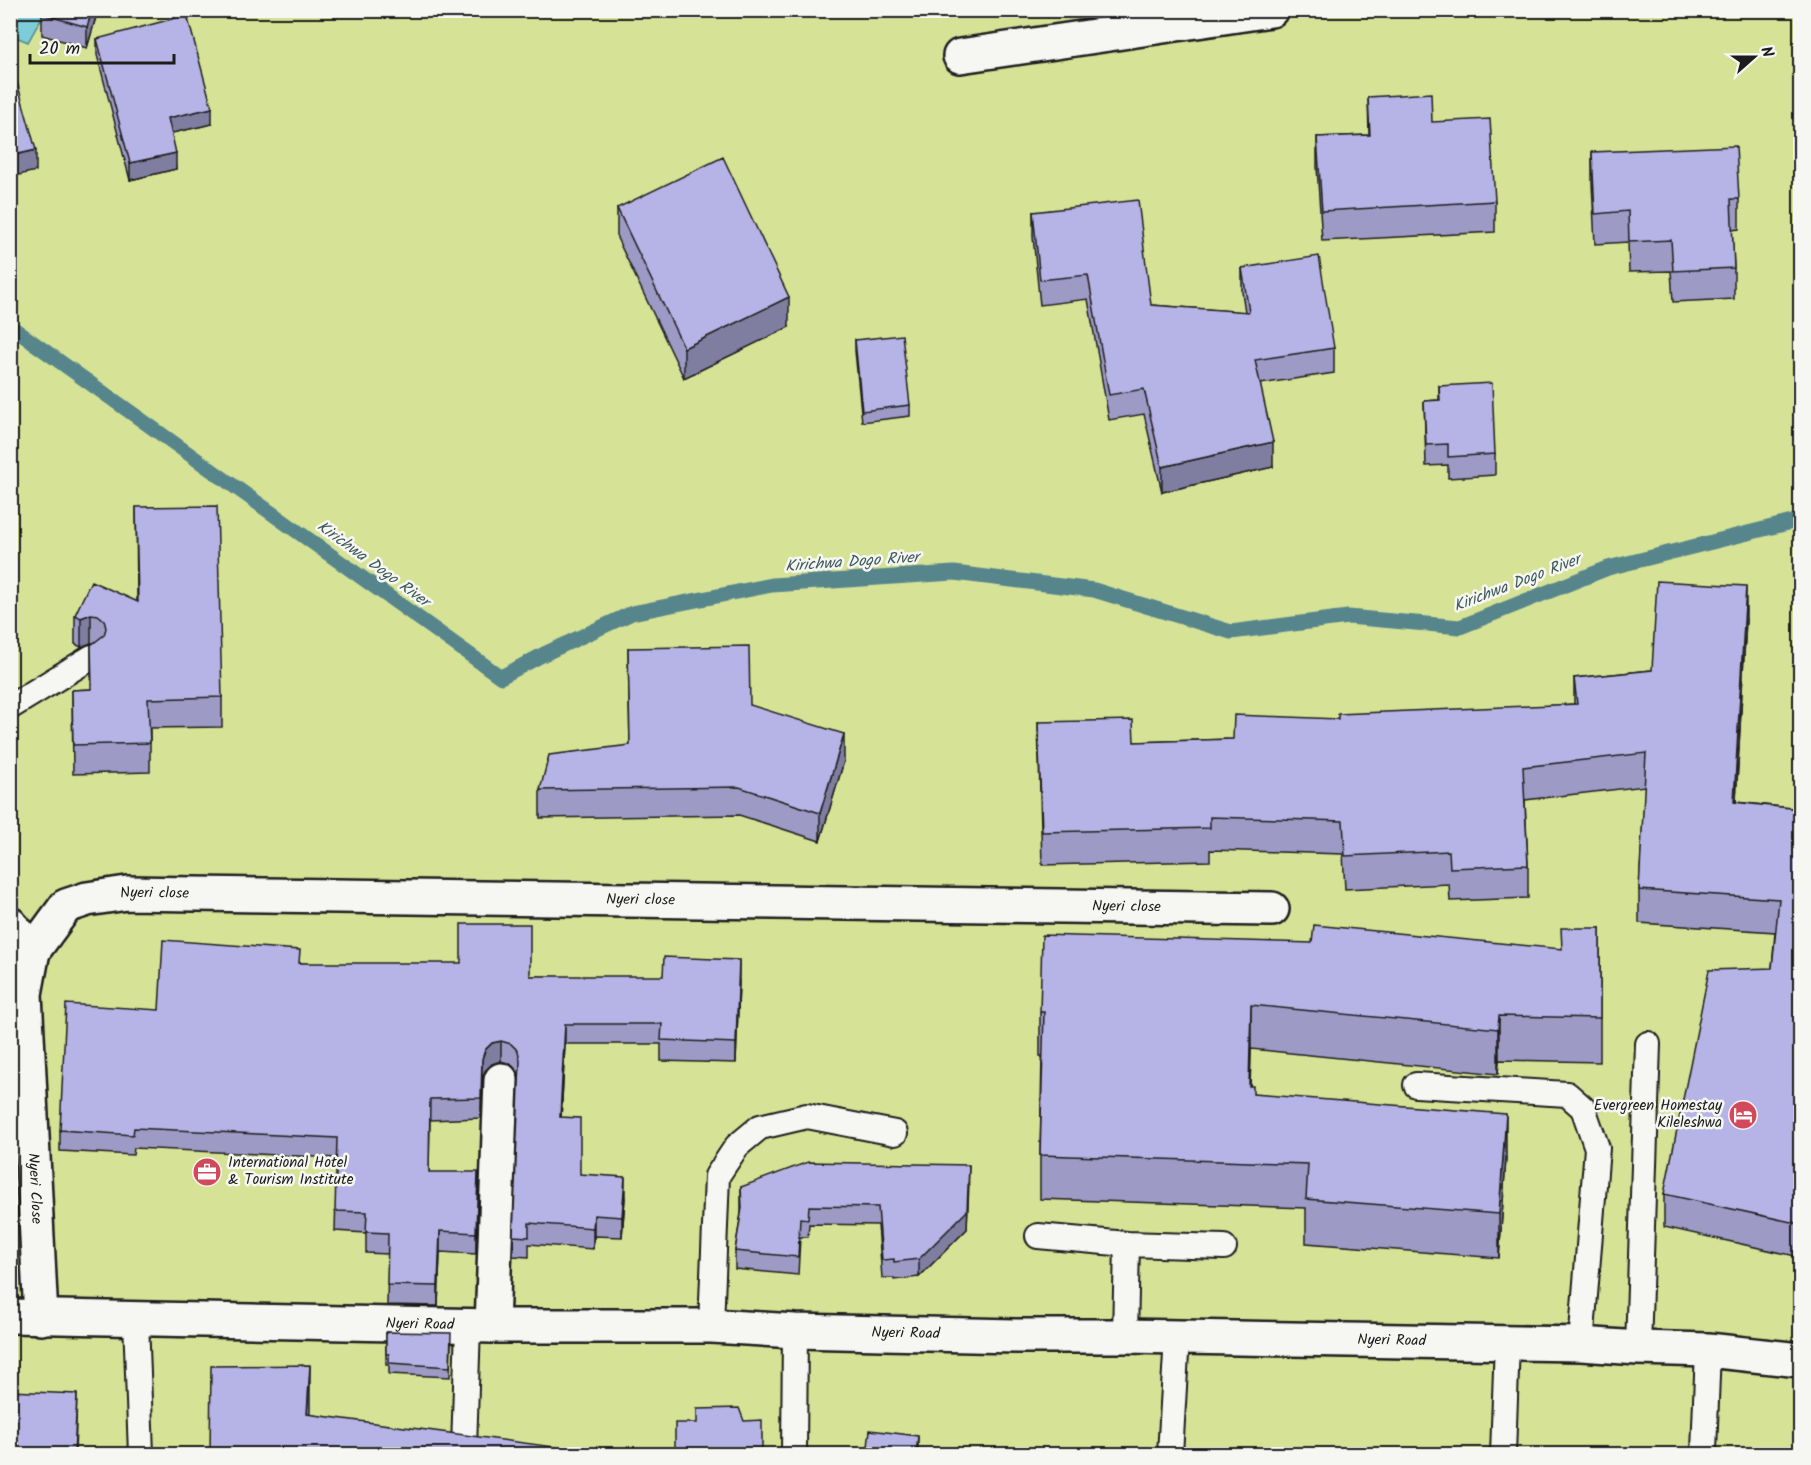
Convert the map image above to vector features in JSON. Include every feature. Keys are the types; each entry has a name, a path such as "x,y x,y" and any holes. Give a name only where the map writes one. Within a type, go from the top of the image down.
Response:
{"street":[{"path":"960,56 1271,10"},
{"name":"Nyeri close","path":"33,951 66,906 87,899 128,893 1272,909"},
{"path":"10,924 33,951"},
{"name":"Nyeri Close","path":"26,1317 25,994 33,951"},
{"path":"480,1326 501,1080"},
{"name":"Nyeri Road","path":"26,1317 480,1326 711,1326 1015,1336 1507,1342 1708,1350 1800,1360"}],"lane":[{"path":"10,707 92,657"},
{"path":"1638,1348 1648,1044"},
{"path":"1416,1085 1568,1094 1583,1108 1597,1148 1581,1344"},
{"path":"711,1326 717,1176 737,1146 760,1127 807,1116 895,1133"},
{"path":"1038,1236 1127,1244 1224,1247"},
{"path":"1125,1336 1127,1244"},
{"path":"136,1320 141,1455"},
{"path":"464,1448 480,1326"},
{"path":"794,1455 795,1330"},
{"path":"1170,1455 1177,1337"},
{"path":"1503,1455 1507,1342"},
{"path":"1705,1455 1708,1350"}],"green space":[{"path":"11,11 1800,11 1800,1454 11,1454"}],"water":[{"path":"10,11 42,11 42,17 28,42 11,35"}],"building":[{"path":"42,10 92,10 87,27 42,14"},
{"path":"187,15 212,108 168,118 176,153 130,163 97,39"},
{"path":"10,57 36,150 10,156"},
{"path":"1431,93 1432,122 1490,119 1495,201 1322,211 1317,137 1370,135 1368,97"},
{"path":"1736,146 1739,199 1731,199 1734,268 1673,271 1671,240 1629,242 1628,211 1595,214 1592,152"},
{"path":"723,157 789,297 684,348 617,208"},
{"path":"1138,200 1151,305 1249,312 1242,268 1319,256 1334,348 1255,360 1273,442 1162,467 1144,389 1109,395 1088,275 1040,280 1033,212"},
{"path":"902,335 910,405 862,411 855,340"},
{"path":"1492,383 1495,454 1448,457 1448,444 1426,445 1424,401 1440,400 1439,386"},
{"path":"217,506 222,697 148,699 150,743 73,745 72,690 92,689 91,645 104,635 106,628 104,620 98,615 91,614 81,618 75,615 91,581 138,602 136,507"},
{"path":"1657,581 1746,586 1734,802 1800,809 1800,1224 1664,1194 1709,970 1772,968 1779,899 1639,890 1646,753 1523,767 1528,865 1450,868 1449,851 1345,856 1343,821 1210,817 1210,828 1042,832 1038,722 1133,720 1134,742 1233,739 1234,715 1338,719 1338,714 1577,704 1574,678 1652,670"},
{"path":"749,646 750,705 844,734 820,813 739,787 540,790 549,755 630,745 628,648"},
{"path":"461,924 530,924 530,976 663,976 664,957 739,960 736,1043 661,1040 662,1024 565,1024 560,1117 580,1118 580,1174 625,1177 622,1217 594,1215 593,1228 529,1223 529,1237 513,1236 520,1060 518,1051 511,1044 501,1041 492,1043 485,1050 482,1059 481,1098 430,1099 429,1172 478,1172 476,1233 440,1231 438,1286 387,1285 388,1233 366,1232 367,1212 335,1211 337,1138 134,1128 133,1135 60,1130 66,1004 159,1010 163,940 300,950 299,963 461,963"},
{"path":"1314,925 1562,949 1561,928 1600,928 1600,1018 1499,1016 1498,1029 1251,1005 1249,1086 1253,1086 1253,1094 1506,1114 1499,1214 1306,1199 1308,1164 1040,1155 1044,1012 1040,1012 1042,935 1312,943"},
{"path":"808,1162 969,1165 967,1211 919,1259 894,1262 894,1259 882,1260 878,1207 809,1206 808,1219 800,1218 798,1257 735,1251 742,1208 741,1187"},
{"path":"386,1332 451,1333 450,1367 389,1363 389,1354 386,1354"},
{"path":"310,1365 307,1414 614,1455 210,1455 211,1366"},
{"path":"10,1391 77,1394 74,1455 10,1455"},
{"path":"739,1408 744,1421 762,1420 762,1455 675,1455 675,1423 697,1423 697,1409"},
{"path":"870,1430 918,1436 916,1455 867,1455"}],"waterway":[{"name":"Kirichwa Dogo River","path":"10,326 501,677 632,613 772,585 954,573 1094,590 1231,632 1348,617 1460,627 1608,568 1800,520"}],"place":[{"name":"Evergreen Homestay Kileleshwa","path":"1743,1115"},
{"name":"International Hotel & Tourism Institute","path":"207,1172"}]}
